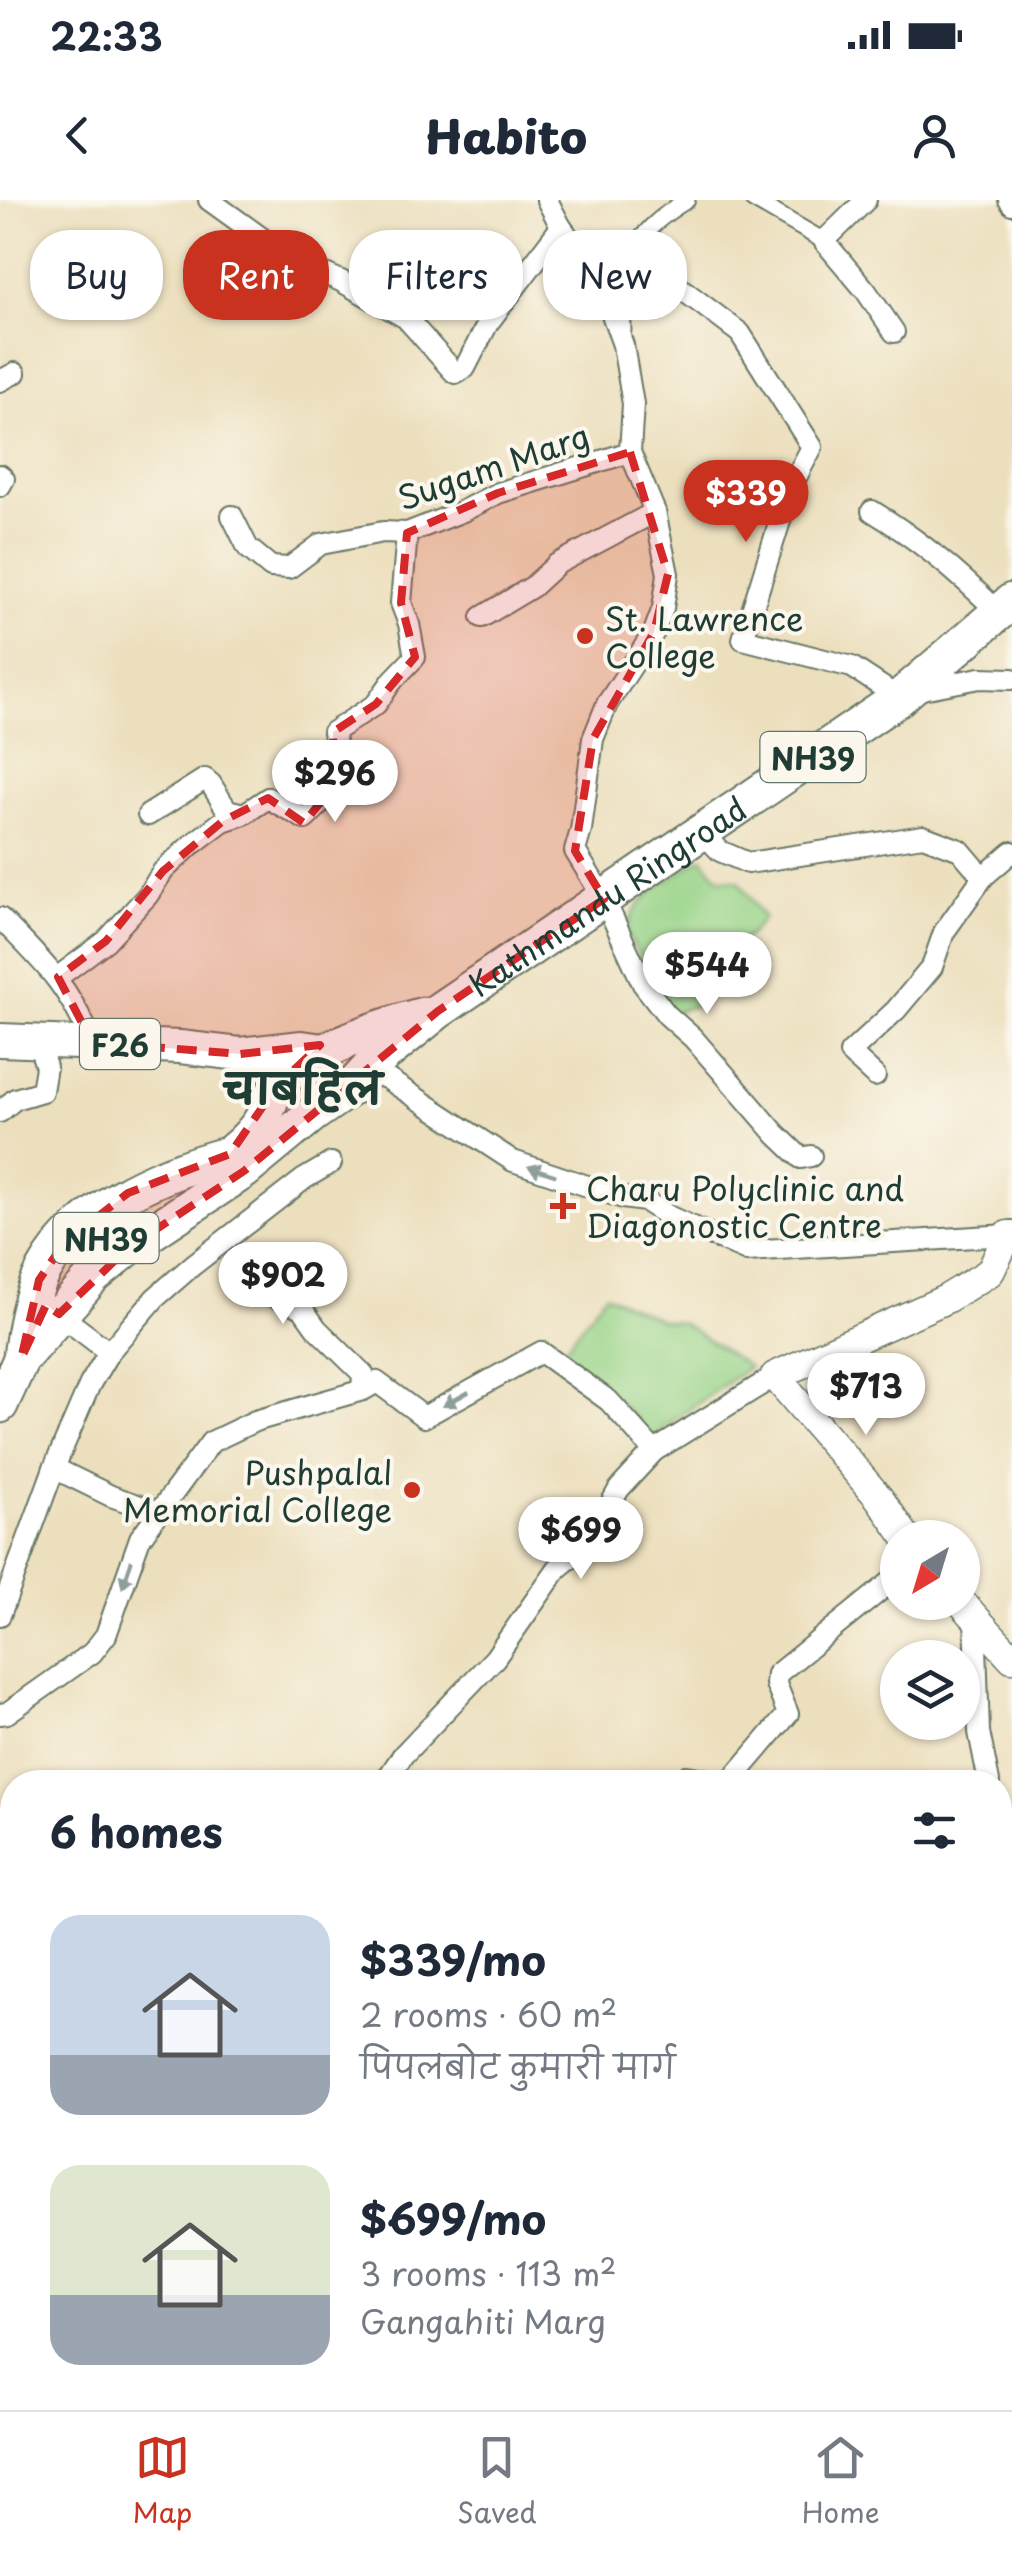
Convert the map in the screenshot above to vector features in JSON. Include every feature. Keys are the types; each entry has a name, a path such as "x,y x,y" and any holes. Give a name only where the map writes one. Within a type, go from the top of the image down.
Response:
{"highway":[{"name":"Kathmandu Ringroad","path":"0,1405 10,1354 52,1310 128,1248 244,1170 352,1087 438,1010 902,695 1006,607"},
{"name":"Kathmandu Ringroad","path":"52,1310 63,1278 86,1253 230,1154 258,1125 277,1086 300,1064 371,1029 438,1010"},
{"path":"330,1051 348,1066 365,1072"},
{"path":"277,1086 302,1111 313,1114"},
{"path":"10,1354 39,1280 64,1243 92,1217 128,1192 230,1154"}],"main road":[{"name":"F26","path":"0,1040 92,1042 240,1054"},
{"path":"240,1054 302,1047 330,1051"},
{"path":"240,1054 277,1086"}],"street":[{"path":"209,200 291,259 406,318 455,373 465,368 488,323 561,227"},
{"path":"547,200 561,227 600,278 624,346"},
{"path":"688,200 648,228 625,269 624,346 632,404 630,452 655,512 668,574 654,632 607,704 593,738 575,851 604,899 643,984 776,1134 802,1158 811,1156"},
{"path":"753,200 824,241 894,332"},
{"path":"824,241 866,200"},
{"path":"687,293 740,333 812,446 790,489 743,639 852,667 902,695 980,678 1012,678"},
{"name":"Sugam Marg","path":"232,516 248,548 271,567 288,568 321,544 383,532 407,532 463,511 498,492 630,452"},
{"path":"0,475 4,479 0,486"},
{"path":"872,511 918,539 1006,607"},
{"path":"482,617 532,587 556,564 655,512"},
{"path":"61,973 106,941 148,894 163,870 223,821 244,814 268,798 305,819 315,810 334,785 337,749 333,732 376,704 392,680 415,657 401,603 407,532"},
{"path":"148,815 205,780 227,810 244,814"},
{"path":"701,831 720,850 748,862 923,836 960,850 983,877"},
{"path":"875,1076 850,1053 896,1010 932,968 944,932 983,877 1012,852"},
{"path":"0,918 61,973 92,1042"},
{"path":"0,1112 15,1099 42,1091 46,1067 38,1042"},
{"path":"365,1072 386,1078 513,1161 624,1198 645,1201 747,1251 1010,1233"},
{"path":"0,1615 54,1468 90,1384 110,1352 155,1298 193,1265 292,1187 331,1163"},
{"path":"393,1770 496,1658 558,1568 590,1543 619,1489 654,1451 775,1376 976,1281 990,1272 1010,1233"},
{"path":"280,1296 275,1297 302,1308 363,1374 362,1390"},
{"path":"52,1310 110,1352"},
{"path":"0,1714 7,1713 92,1653 106,1636 140,1538 157,1512 211,1442 255,1422 378,1382 424,1417 542,1352 609,1401 654,1451"},
{"path":"775,1376 894,1520"},
{"path":"54,1468 111,1496 157,1512"},
{"path":"740,1770 788,1714 776,1684 778,1674 880,1591"},
{"path":"969,1620 979,1732 987,1770"},
{"path":"977,1620 1012,1658"}],"highlighted area":[{"path":"630,452 668,574 654,632 593,739 575,851 604,899 438,1011 244,1171 128,1248 59,1314 46,1305 21,1359 39,1280 64,1243 128,1193 230,1154 277,1086 320,1045 240,1054 92,1042 58,977 106,941 163,871 223,821 268,798 304,823 334,785 333,732 376,704 415,657 401,603 407,533 498,493"}],"green space":[{"path":"702,858 719,878 739,881 764,918 749,935 698,974 705,1003 669,1013 627,933 645,898"},
{"path":"605,1294 661,1320 682,1323 749,1367 663,1428 653,1441 614,1397 567,1363 570,1358 562,1352"}],"place":[{"name":"St. Lawrence College","path":"585,636"},
{"name":"Charu Polyclinic and Diagonostic Centre","path":"563,1206"},
{"name":"Pushpalal Memorial College","path":"412,1490"}],"district":[{"name":"चाबहिल","path":"302,1086"}]}
